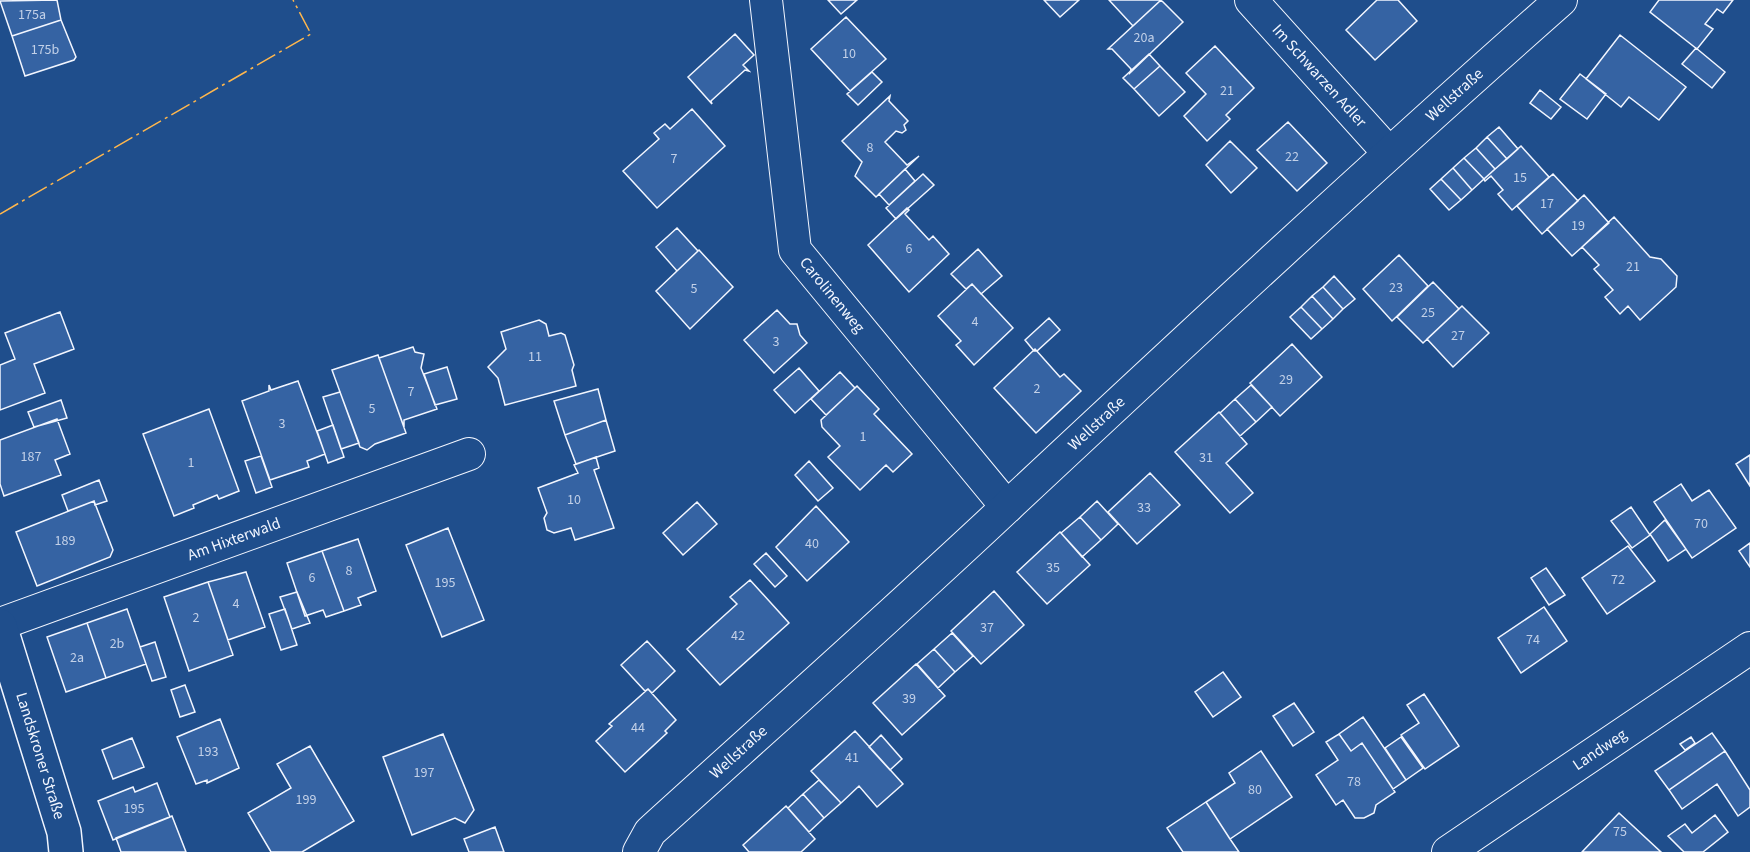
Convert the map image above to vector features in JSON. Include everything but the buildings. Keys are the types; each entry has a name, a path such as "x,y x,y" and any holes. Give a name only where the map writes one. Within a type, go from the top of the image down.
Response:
{"street":[{"name":"Carolinenweg","path":"766,0 795,250 1007,507"},
{"name":"Im Schwarzen Adler","path":"1251,0 1388,152"},
{"name":"Wellstraße","path":"639,852 650,832 1007,507 1388,152 1561,0"},
{"name":"Am Hixterwald","path":"0,625 469,454"},
{"name":"Landskroner Straße","path":"0,625 64,832 66,852"},
{"name":"Landweg","path":"1448,852 1750,648"}],"power":[{"path":"0,214 311,34 293,0"}]}
